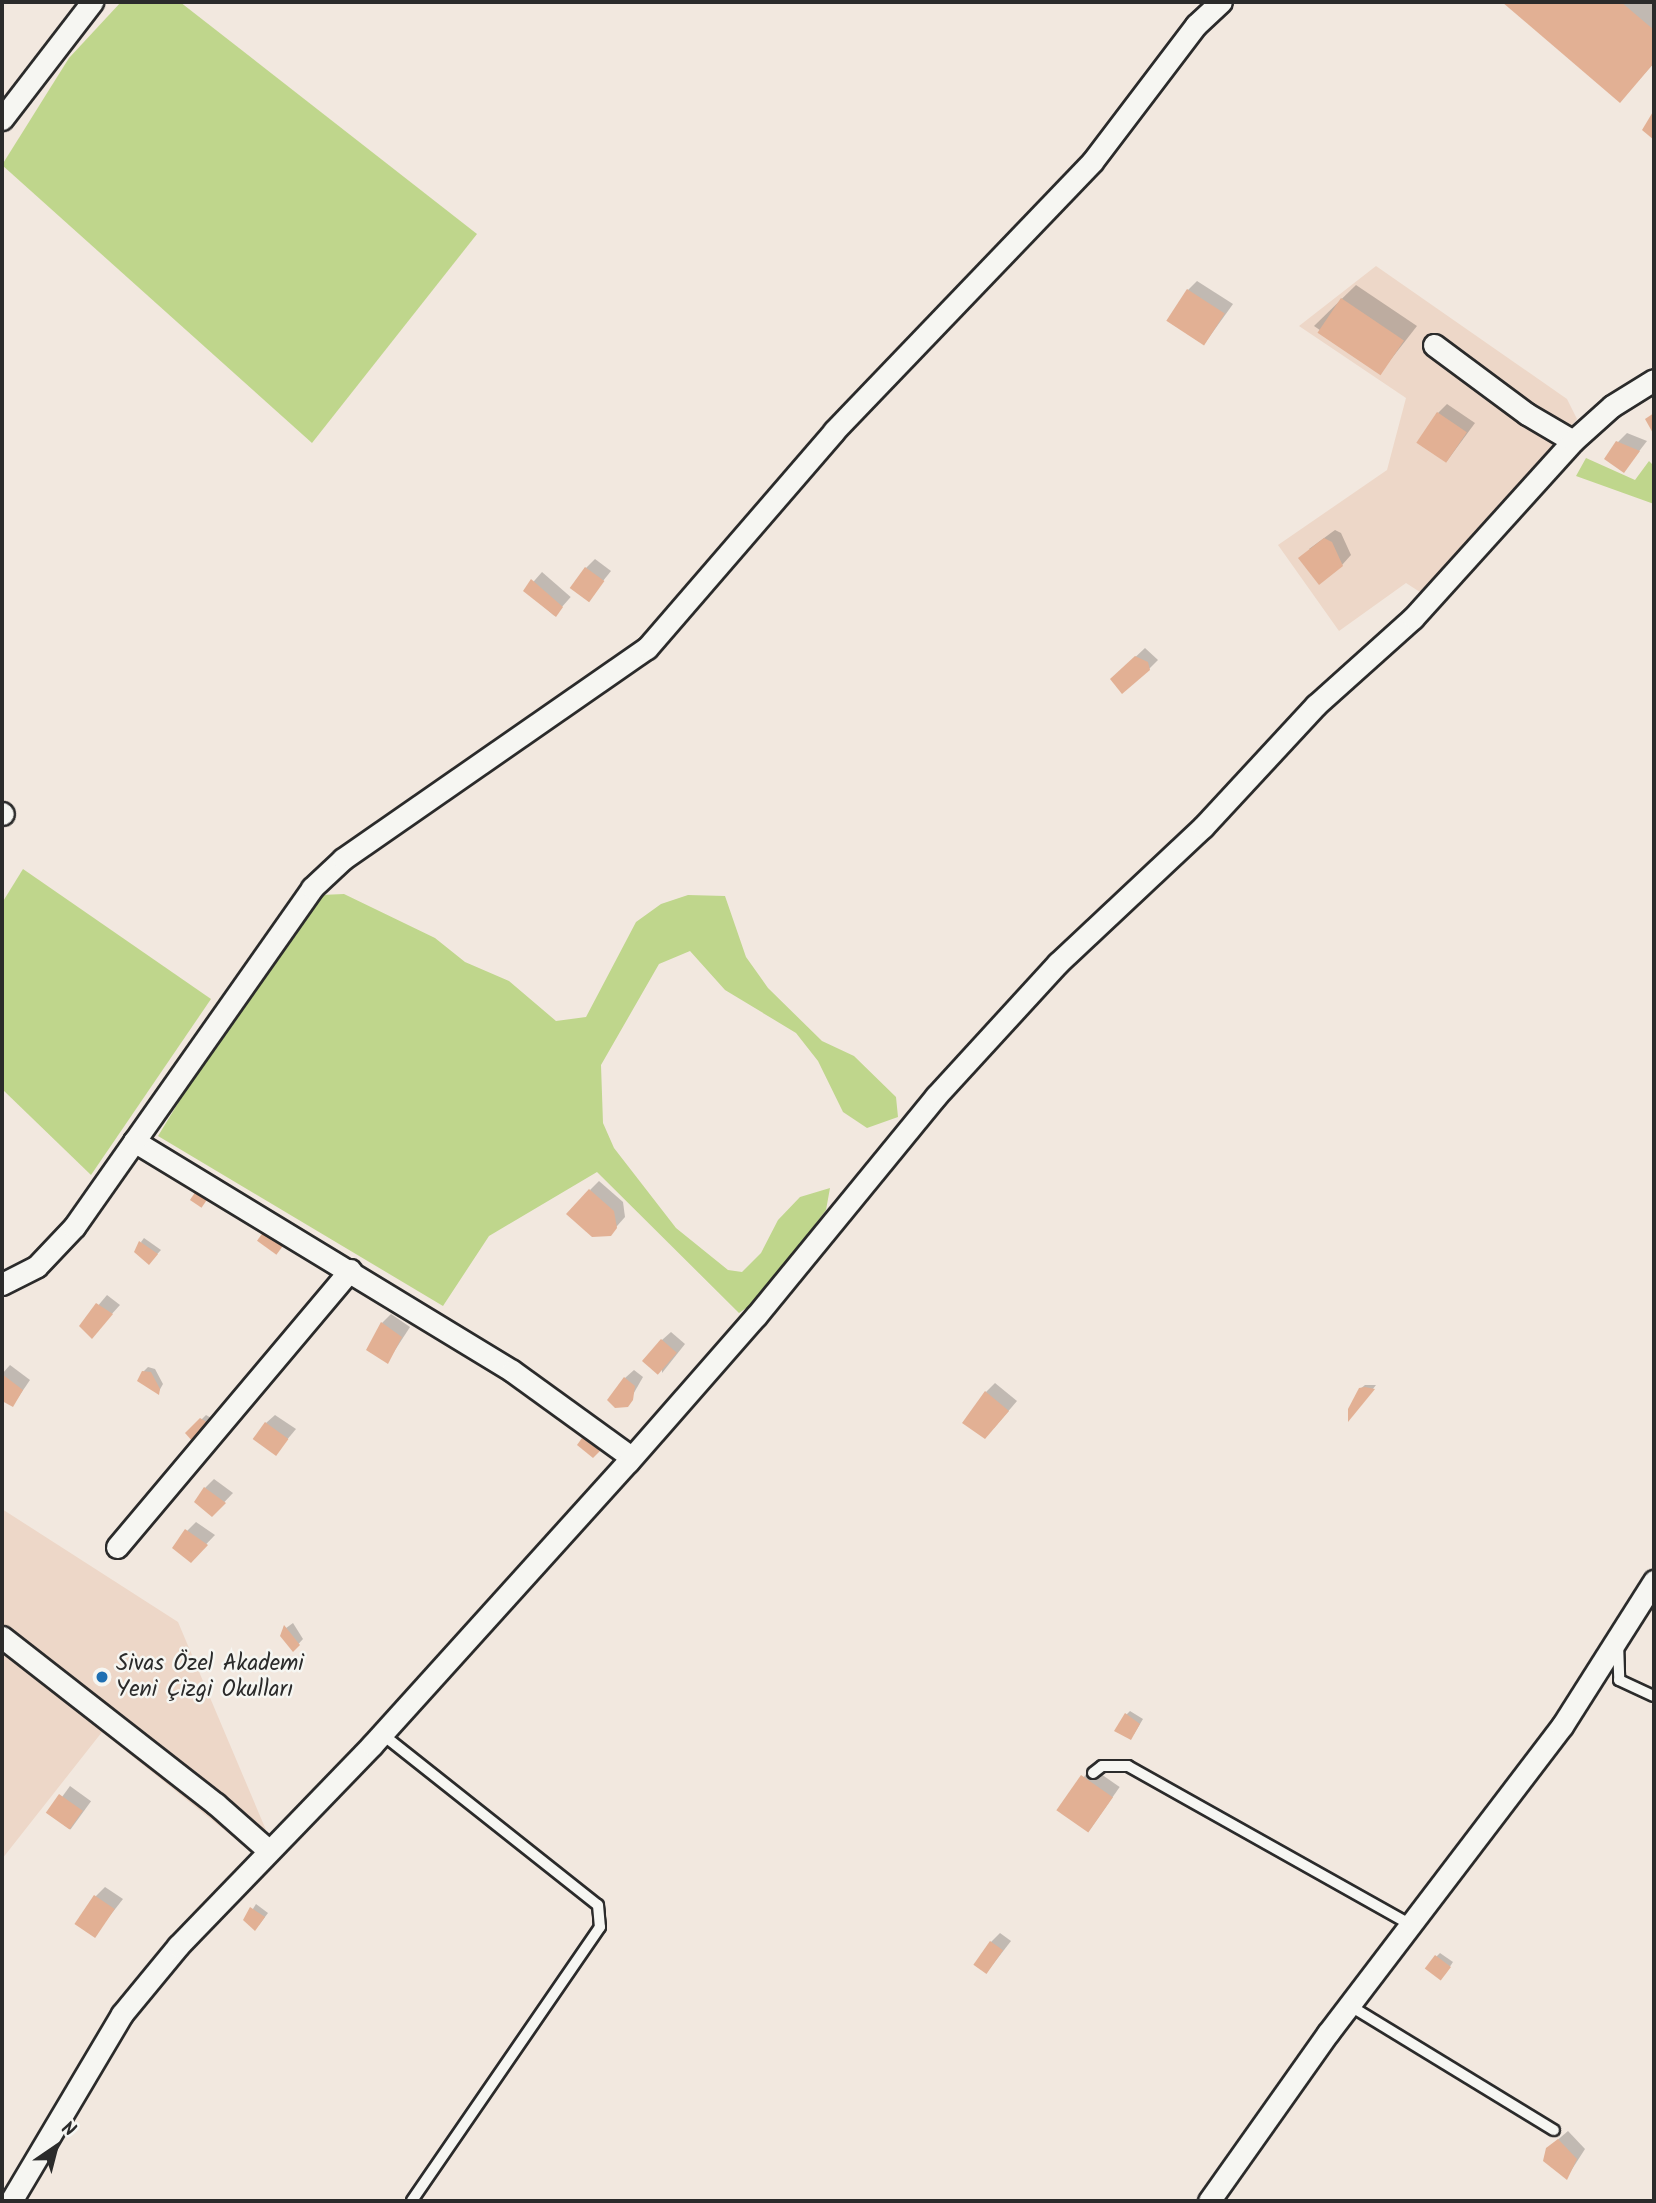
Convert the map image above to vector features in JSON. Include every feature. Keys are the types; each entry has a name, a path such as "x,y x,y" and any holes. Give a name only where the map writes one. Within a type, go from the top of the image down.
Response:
{"street":[{"path":"2,119 92,2"},
{"path":"2,1284 37,1266 74,1227 312,888 376,835 648,648 834,431 1092,162 1196,26 1221,2"},
{"path":"1434,345 1527,414 1573,441"},
{"path":"11,2201 122,2014 268,1850 382,1734 756,1316 945,1085 1058,963 1203,827 1316,705 1413,618 1573,441 1612,406 1654,380"},
{"path":"134,1141 512,1371 631,1457"},
{"path":"117,1547 350,1270"},
{"path":"1209,2201 1349,2005 1562,1726 1654,1581"},
{"path":"2,1637 216,1804 268,1850"}],"lane":[{"path":"1618,1637 1619,1680 1654,1696"},
{"path":"382,1734 598,1905 600,1927 412,2201"},
{"path":"1093,1773 1102,1766 1128,1766 1410,1924"},
{"path":"1349,2005 1554,2130"}],"shaded area":[{"path":"1376,266 1567,399 1577,419 1423,594 1406,583 1339,631 1278,545 1387,470 1406,398 1299,326"},
{"name":"Sivas Özel Akademi Yeni Çizgi Okulları","path":"2,1509 178,1622 266,1830 248,1849 102,1732 2,1859"}],"green space":[{"path":"121,2 180,2 477,234 312,443 2,165 69,58"},
{"path":"1586,458 1635,480 1649,461 1654,466 1654,504 1576,476"},
{"path":"23,869 211,999 91,1175 2,1089 2,903"},
{"path":"344,894 435,938 465,962 509,981 556,1021 586,1017 636,922 661,904 688,895 725,896 746,957 768,988 822,1041 854,1056 896,1097 898,1117 867,1128 843,1112 818,1061 796,1033 725,990 690,951 659,964 601,1065 603,1123 614,1148 676,1228 728,1270 742,1272 761,1253 778,1220 800,1197 830,1188 826,1210 759,1299 739,1313 597,1172 489,1236 443,1306 158,1136 219,1036 309,906 321,895"}],"building":[{"path":"1502,2 1621,2 1654,30 1654,63 1620,103"},
{"path":"1654,110 1654,140 1642,130"},
{"path":"1187,289 1225,314 1204,345 1166,321"},
{"path":"1341,298 1404,340 1381,375 1318,333"},
{"path":"1437,412 1467,432 1446,463 1416,443"},
{"path":"1654,413 1654,435 1645,419"},
{"path":"1616,441 1640,451 1624,473 1604,459"},
{"path":"1324,538 1332,542 1343,566 1319,585 1298,558"},
{"path":"585,567 604,581 589,602 570,588"},
{"path":"531,579 563,607 556,617 523,591"},
{"path":"1135,656 1148,662 1150,670 1122,694 1110,679"},
{"path":"200,1185 212,1193 202,1208 190,1200"},
{"path":"589,1189 614,1211 617,1228 611,1236 592,1237 566,1214"},
{"path":"267,1227 286,1241 276,1255 257,1241"},
{"path":"139,1241 158,1254 149,1265 134,1252"},
{"path":"96,1303 113,1314 92,1339 79,1326"},
{"path":"381,1322 402,1337 388,1364 366,1350"},
{"path":"661,1339 677,1353 658,1375 642,1361"},
{"path":"142,1371 151,1372 160,1389 159,1395 137,1381"},
{"path":"2,1374 23,1390 13,1407 2,1401"},
{"path":"624,1377 635,1386 633,1400 628,1407 615,1408 607,1400"},
{"path":"1359,1388 1375,1389 1348,1422 1348,1409"},
{"path":"985,1391 1009,1411 985,1439 962,1423"},
{"path":"200,1418 210,1424 194,1443 185,1433"},
{"path":"265,1422 288,1439 276,1456 253,1439"},
{"path":"582,1438 600,1451 593,1458 577,1445"},
{"path":"204,1487 226,1503 212,1517 194,1502"},
{"path":"185,1529 208,1545 191,1563 172,1548"},
{"path":"284,1625 300,1645 293,1652 280,1636"},
{"path":"1125,1713 1140,1724 1131,1740 1114,1731"},
{"path":"1081,1775 1113,1797 1088,1833 1056,1810"},
{"path":"59,1794 83,1811 70,1829 46,1813"},
{"path":"94,1895 115,1909 95,1938 74,1924"},
{"path":"250,1907 265,1917 255,1931 243,1920"},
{"path":"990,1941 1003,1950 986,1974 973,1965"},
{"path":"1435,1955 1451,1967 1441,1981 1425,1969"},
{"path":"1558,2139 1577,2159 1567,2180 1543,2161 1546,2148"}],"place":[{"name":"Sivas Özel Akademi Yeni Çizgi Okulları","path":"102,1677"}]}
